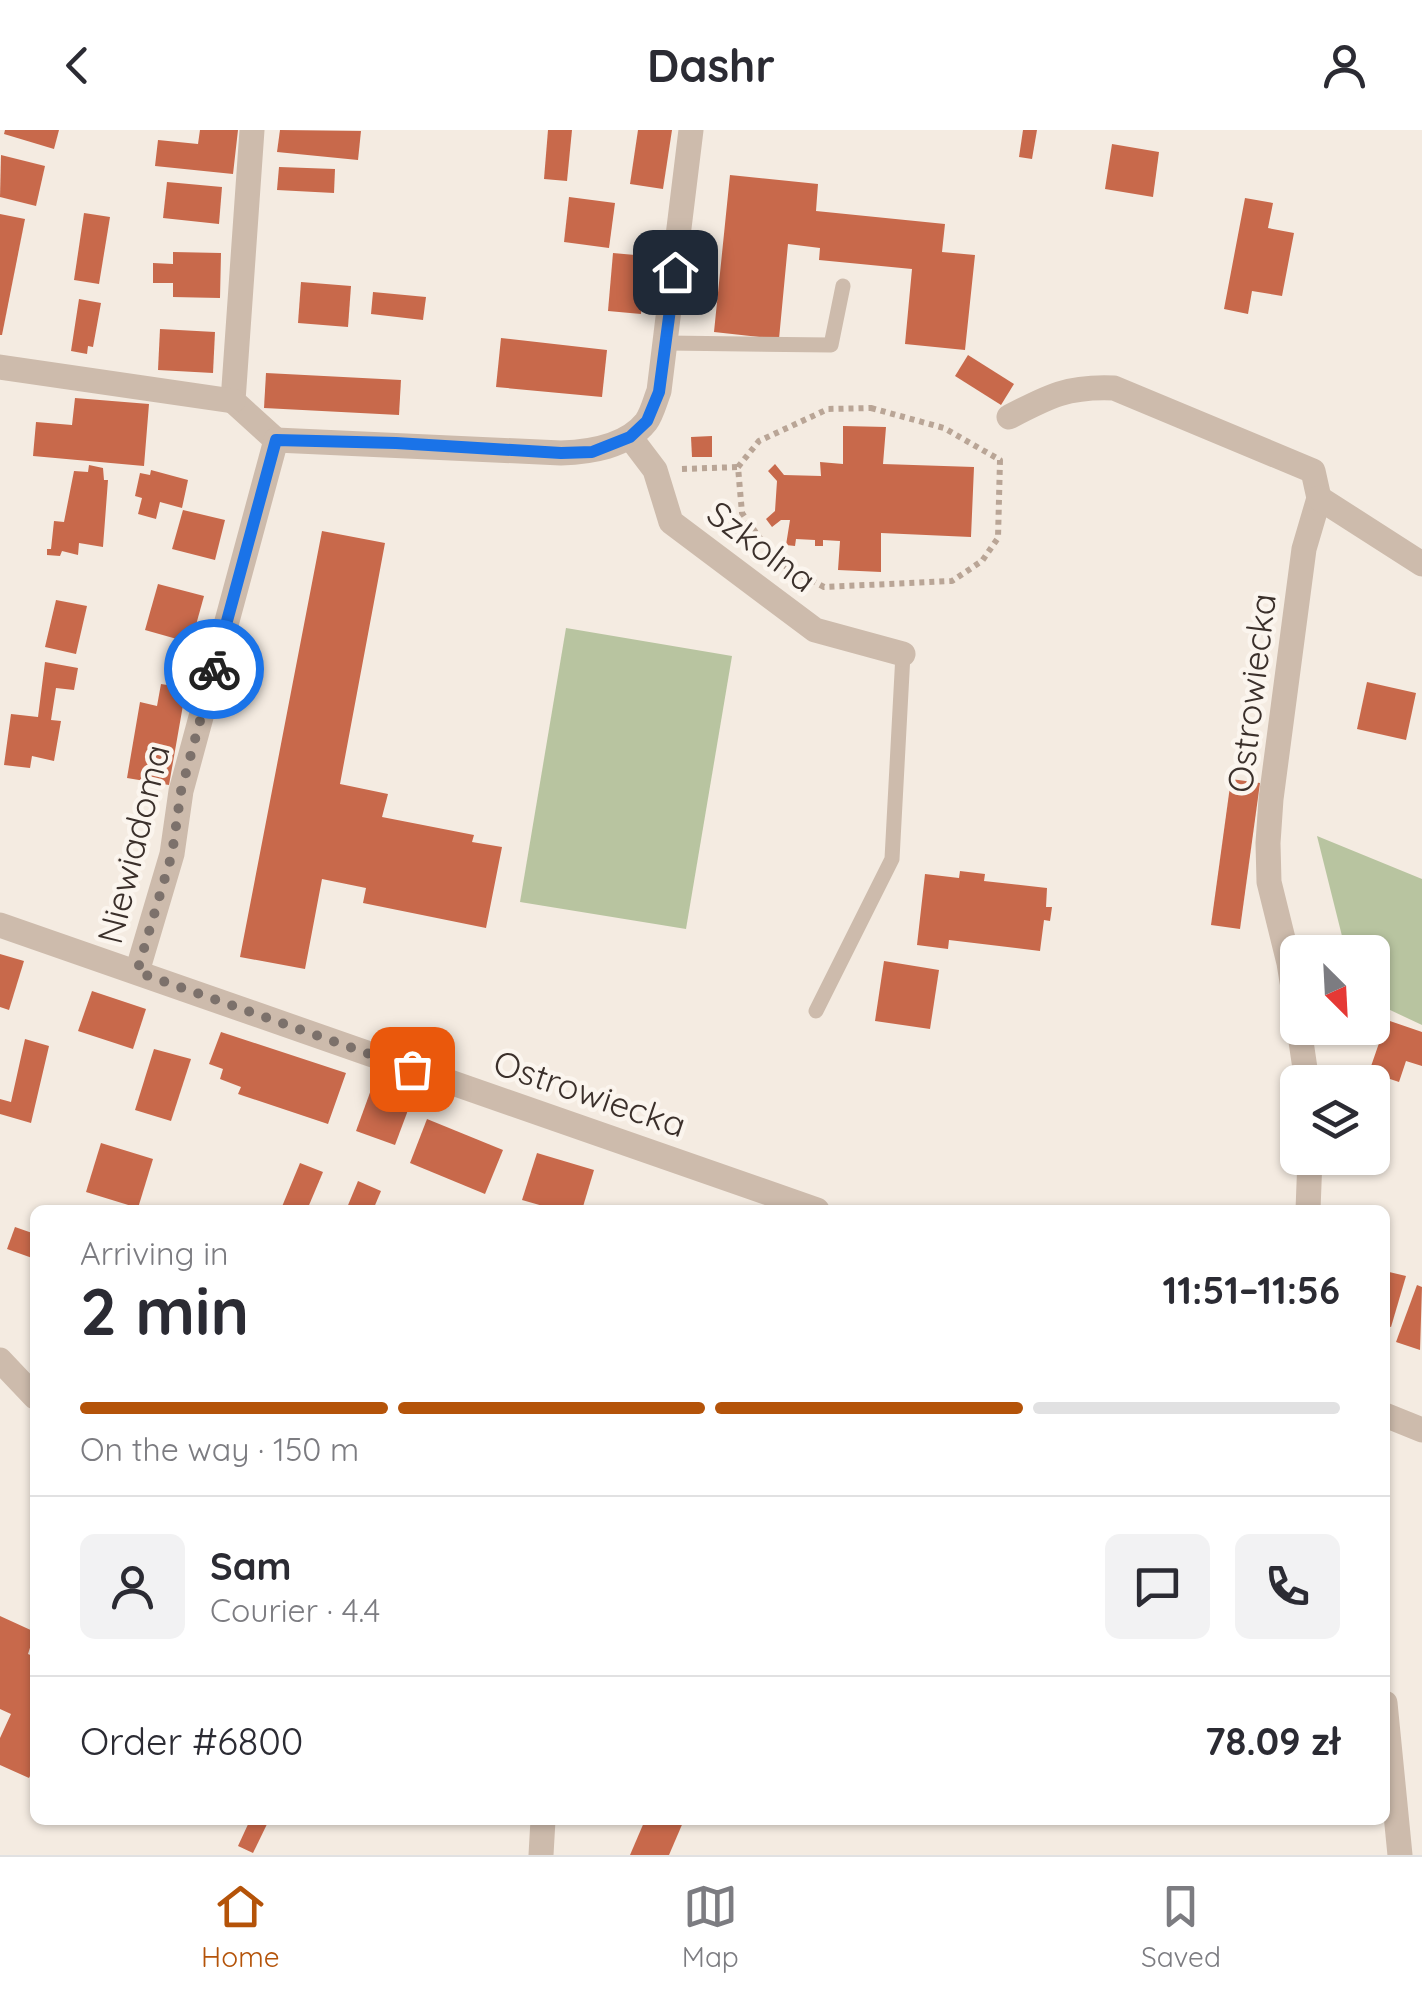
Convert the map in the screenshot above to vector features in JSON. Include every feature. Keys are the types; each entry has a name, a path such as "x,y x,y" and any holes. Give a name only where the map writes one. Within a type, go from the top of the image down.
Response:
{"street":[{"path":"233,401 252,130"},
{"path":"0,367 233,401 276,440 592,452 630,437 647,421 659,392 691,130"},
{"path":"1010,417 1059,391 1083,386 1114,388 1313,471 1319,498 1422,564"},
{"name":"Szkolna","path":"630,437 656,470 671,522 815,630 903,654"},
{"name":"Niewiadoma","path":"137,972 172,854 181,791 276,440"},
{"name":"Ostrowiecka","path":"1282,935 1269,882 1271,799 1304,549 1319,498"},
{"name":"Ostrowiecka","path":"0,924 803,1205"},
{"path":"1308,1205 1309,1175"},
{"path":"0,1360 30,1393"},
{"path":"1390,1417 1422,1430"},
{"path":"1390,1754 1400,1855"},
{"path":"541,1855 543,1825"}],"lane":[{"path":"667,343 831,345 843,286"},
{"path":"816,1011 892,859 903,654"}],"path":[{"path":"714,468 738,467 759,441 828,409 870,408 944,428 1000,460 998,538 982,561 952,581 824,587 776,561 742,513 738,467"}],"green space":[{"path":"566,628 732,656 686,929 520,902"},
{"path":"1317,836 1422,879 1422,1025 1390,1010 1390,935 1342,935"}],"building":[{"path":"5,130 59,130 54,149 4,134"},
{"path":"200,130 238,130 233,174 155,166 158,140 198,144"},
{"path":"280,130 361,131 358,160 277,152"},
{"path":"548,130 572,130 567,181 544,179"},
{"path":"638,130 672,130 663,189 630,184"},
{"path":"1023,130 1037,130 1032,159 1019,157"},
{"path":"1112,144 1159,152 1153,197 1105,189"},
{"path":"1,155 45,166 36,206 0,197"},
{"path":"279,167 335,169 334,193 277,190"},
{"path":"730,175 818,184 816,211 945,224 942,252 975,255 965,350 905,344 912,269 819,260 820,248 788,244 779,339 714,332"},
{"path":"167,182 222,187 219,224 163,218"},
{"path":"569,197 615,203 609,248 564,242"},
{"path":"1245,198 1273,203 1268,228 1294,233 1282,296 1252,291 1248,314 1224,309"},
{"path":"84,213 110,217 99,284 74,280"},
{"path":"0,214 25,219 2,335 0,335"},
{"path":"173,252 221,253 220,298 173,297 173,283 153,283 153,263 173,264"},
{"path":"613,253 646,256 641,314 608,311"},
{"path":"301,282 351,286 348,327 298,323"},
{"path":"373,292 426,297 423,320 371,314"},
{"path":"79,299 101,303 93,347 88,346 87,354 71,351"},
{"path":"160,329 215,332 213,373 158,370"},
{"path":"501,338 607,350 602,397 496,387"},
{"path":"968,355 1014,384 1001,405 955,376"},
{"path":"266,373 401,380 399,415 264,408"},
{"path":"75,398 149,404 144,466 33,456 36,422 72,425"},
{"path":"843,426 886,427 883,464 974,467 971,537 881,533 881,572 838,570 840,541 823,540 823,546 815,546 815,540 796,539 795,546 786,545 790,520 781,520 772,527 766,519 775,511 777,481 768,471 775,464 784,475 821,476 820,462 843,464"},
{"path":"712,436 712,457 692,457 691,437"},
{"path":"89,465 103,468 104,480 108,480 103,547 79,543 78,555 62,551 60,556 47,555 54,521 64,522 74,471 88,472"},
{"path":"151,470 188,480 182,508 160,502 156,519 138,514 142,498 135,496 140,473 150,475"},
{"path":"183,510 225,520 215,560 172,549"},
{"path":"322,531 385,543 340,784 388,794 382,817 474,835 472,842 502,847 486,928 363,903 366,888 322,879 305,969 240,957"},
{"path":"158,584 204,596 191,643 145,630"},
{"path":"56,600 87,606 76,654 45,647"},
{"path":"45,662 78,668 74,690 56,688 51,720 61,721 54,761 32,756 30,768 4,765 11,714 38,717"},
{"path":"1367,682 1416,693 1406,740 1357,729"},
{"path":"161,684 186,688 169,785 127,778 140,702 157,706"},
{"path":"1231,779 1260,783 1240,929 1211,925"},
{"path":"960,871 985,874 984,881 1047,888 1046,907 1052,907 1050,921 1044,920 1040,951 949,940 948,949 917,945 925,874 959,878"},
{"path":"0,954 24,961 9,1010 0,1007"},
{"path":"884,961 939,970 930,1029 875,1021"},
{"path":"92,991 146,1009 133,1049 78,1031"},
{"path":"1390,1021 1422,1032 1422,1066 1406,1061 1399,1082 1390,1079 1390,1065 1371,1065 1378,1045 1390,1045"},
{"path":"221,1032 346,1073 328,1124 238,1094 241,1087 220,1079 223,1069 209,1064"},
{"path":"25,1039 49,1046 31,1123 0,1114 0,1099 11,1102"},
{"path":"154,1049 191,1059 171,1121 135,1110"},
{"path":"372,1087 411,1102 395,1145 356,1131"},
{"path":"427,1119 503,1150 485,1194 410,1163"},
{"path":"101,1143 153,1159 139,1205 86,1192"},
{"path":"537,1153 594,1170 584,1205 540,1205 522,1200"},
{"path":"300,1163 323,1172 309,1205 283,1205"},
{"path":"358,1181 381,1191 375,1205 348,1205"},
{"path":"15,1227 30,1232 30,1257 7,1249"},
{"path":"1390,1272 1406,1276 1390,1327"},
{"path":"1417,1285 1422,1287 1420,1350 1396,1342"},
{"path":"0,1616 30,1630 29,1778 0,1765 0,1738 11,1714 0,1709"},
{"path":"248,1825 267,1825 253,1853 238,1846"},
{"path":"643,1825 682,1825 669,1855 630,1855"}],"way so far":[{"path":"214,669 181,791 172,854 137,972 412,1069"}],"route":[{"path":"214,669 276,440 561,453 592,452 630,437 647,421 659,392 675,272"}]}
